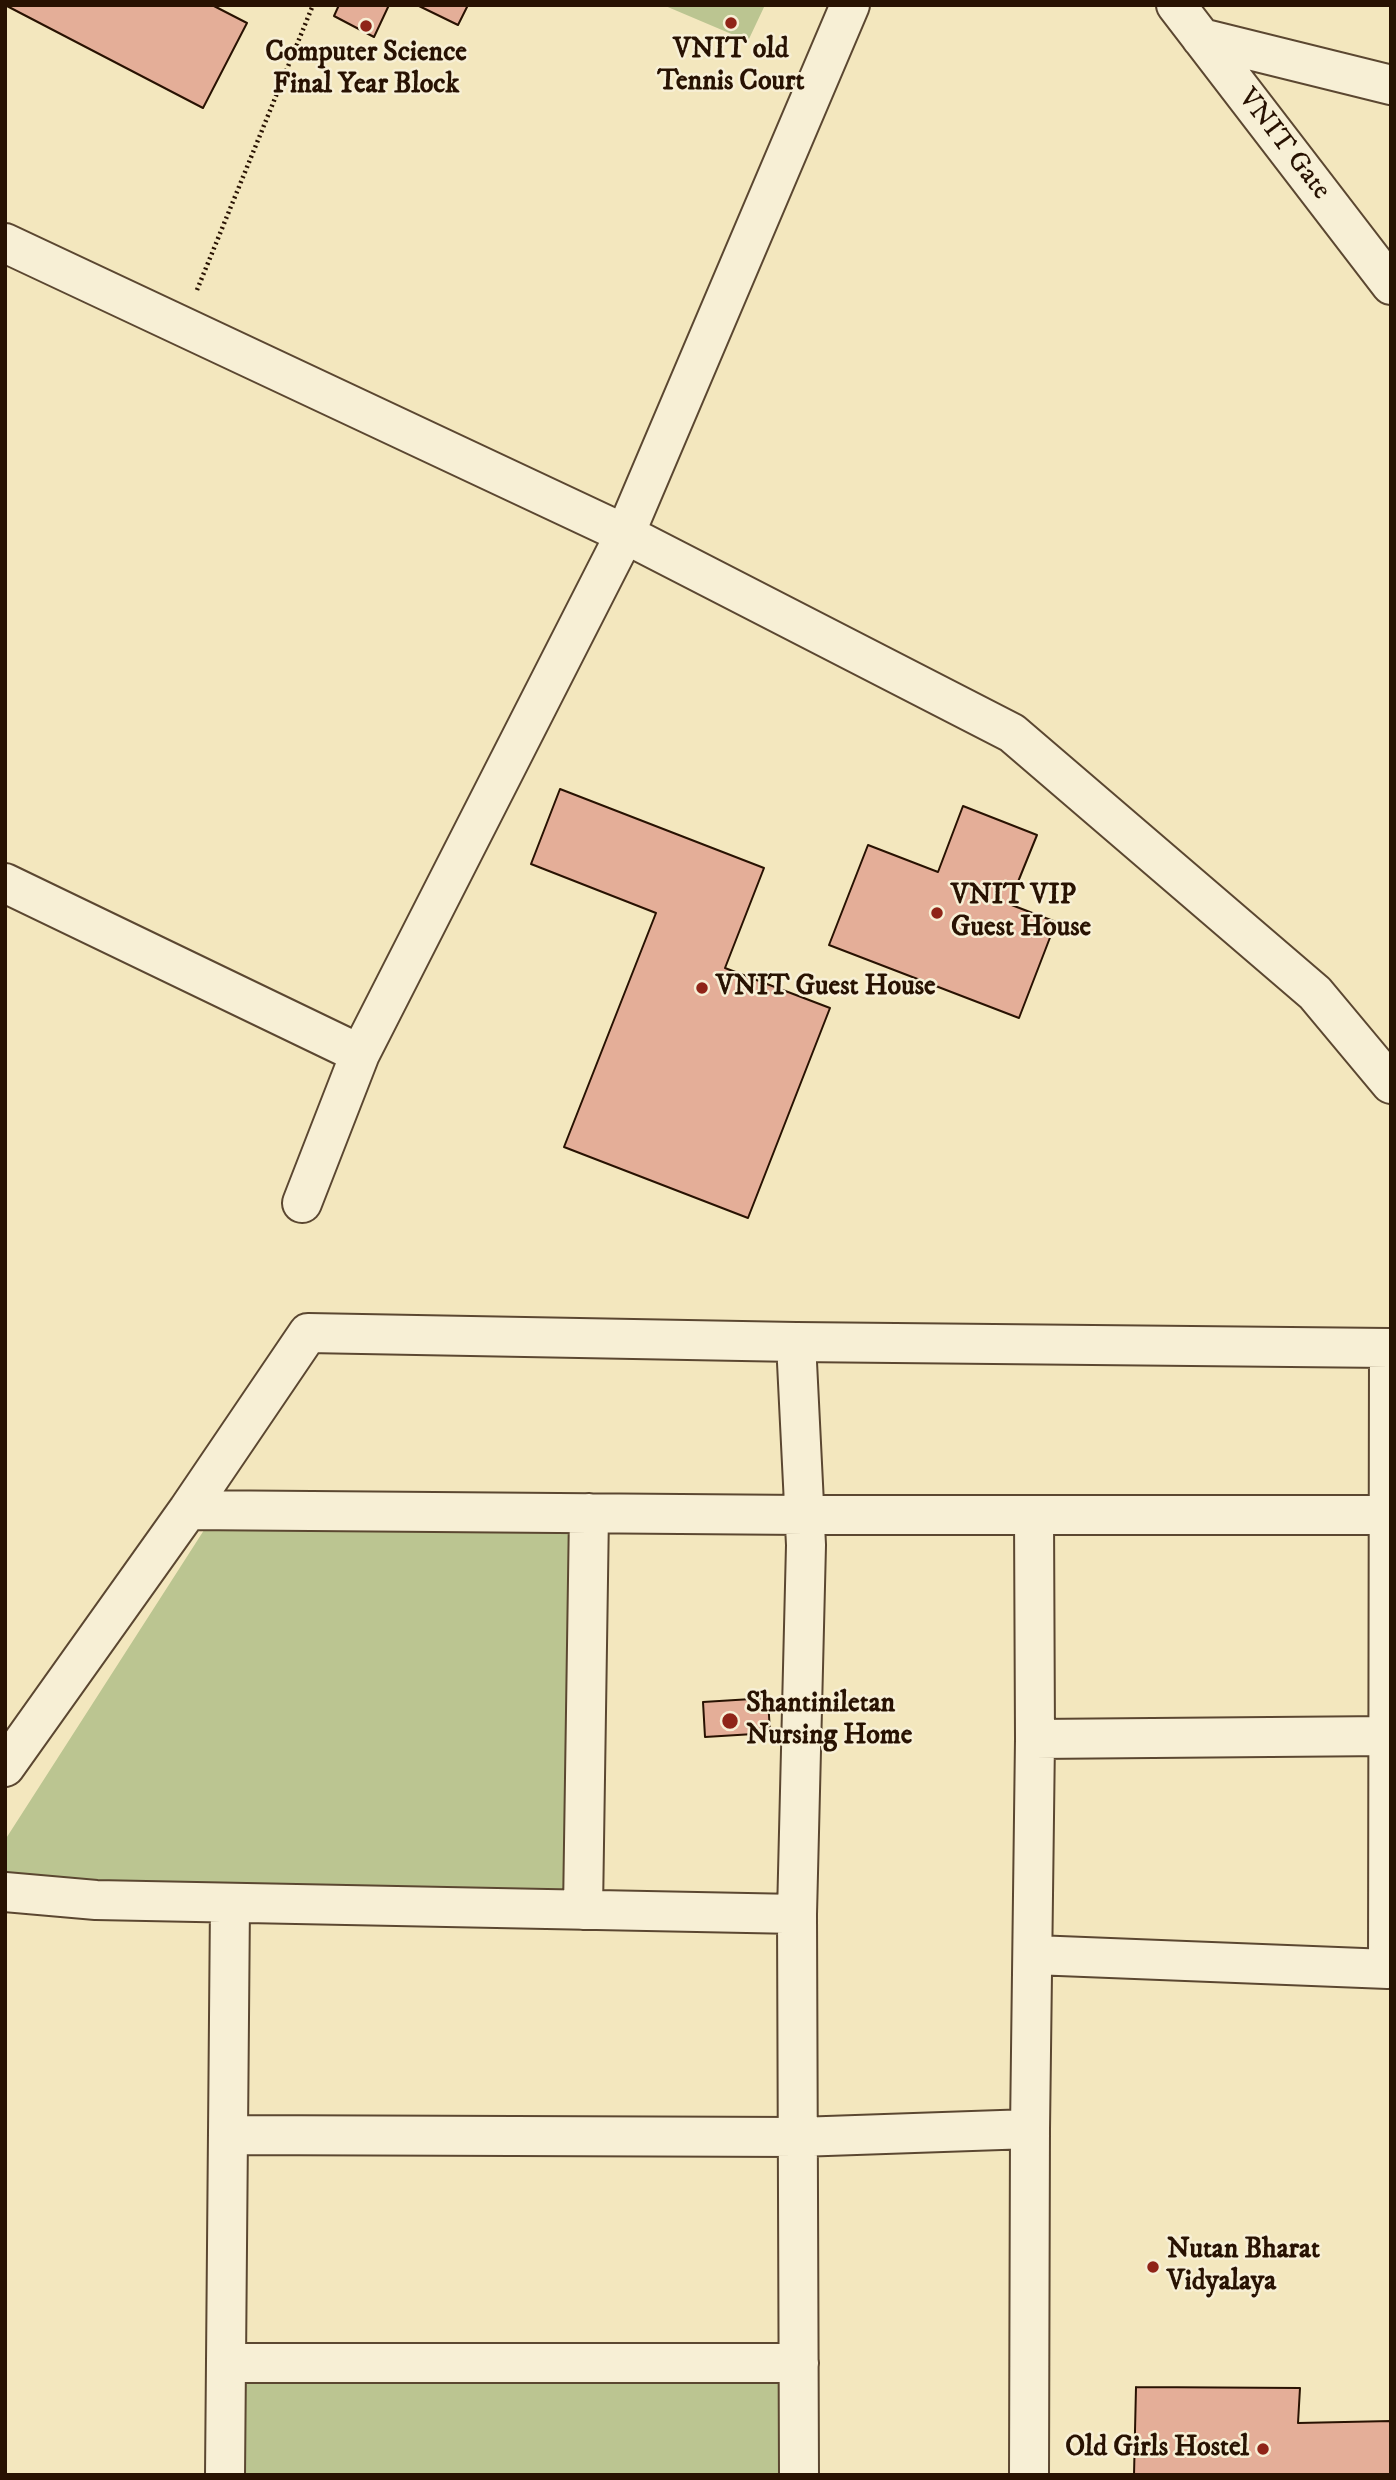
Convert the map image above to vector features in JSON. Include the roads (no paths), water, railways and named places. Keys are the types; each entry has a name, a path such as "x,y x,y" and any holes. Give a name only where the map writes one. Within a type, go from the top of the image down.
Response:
{"street":[{"path":"302,1203 360,1054 625,534 850,5"},
{"name":"VNIT Gate","path":"1176,5 1391,285"},
{"path":"1201,38 1391,85"},
{"path":"5,243 625,534 1012,733 1315,993 1391,1084"},
{"path":"5,883 360,1054"},
{"path":"5,1767 188,1510 308,1332 796,1342 1389,1348 1388,1969 1034,1955"},
{"path":"796,1342 806,1545 797,1914 799,2475"},
{"path":"188,1510 804,1515 1389,1515"},
{"path":"583,1910 589,1513"},
{"path":"1029,2475 1030,2129 1034,1955 1034,1515"},
{"path":"1035,1739 1388,1736"},
{"path":"5,1892 96,1900 797,1914"},
{"path":"226,2475 230,1903"},
{"path":"228,2135 798,2137 1030,2129"},
{"path":"226,2363 799,2363"}],"place":[{"name":"VNIT old Tennis Court","path":"731,23"},
{"name":"Computer Science Final Year Block","path":"366,26"},
{"name":"VNIT VIP Guest House","path":"937,913"},
{"name":"VNIT Guest House","path":"702,988"},
{"name":"Shantiniletan Nursing Home","path":"730,1721"},
{"name":"Nutan Bharat Vidyalaya","path":"1153,2267"},
{"name":"Old Girls Hostel","path":"1263,2449"}]}
